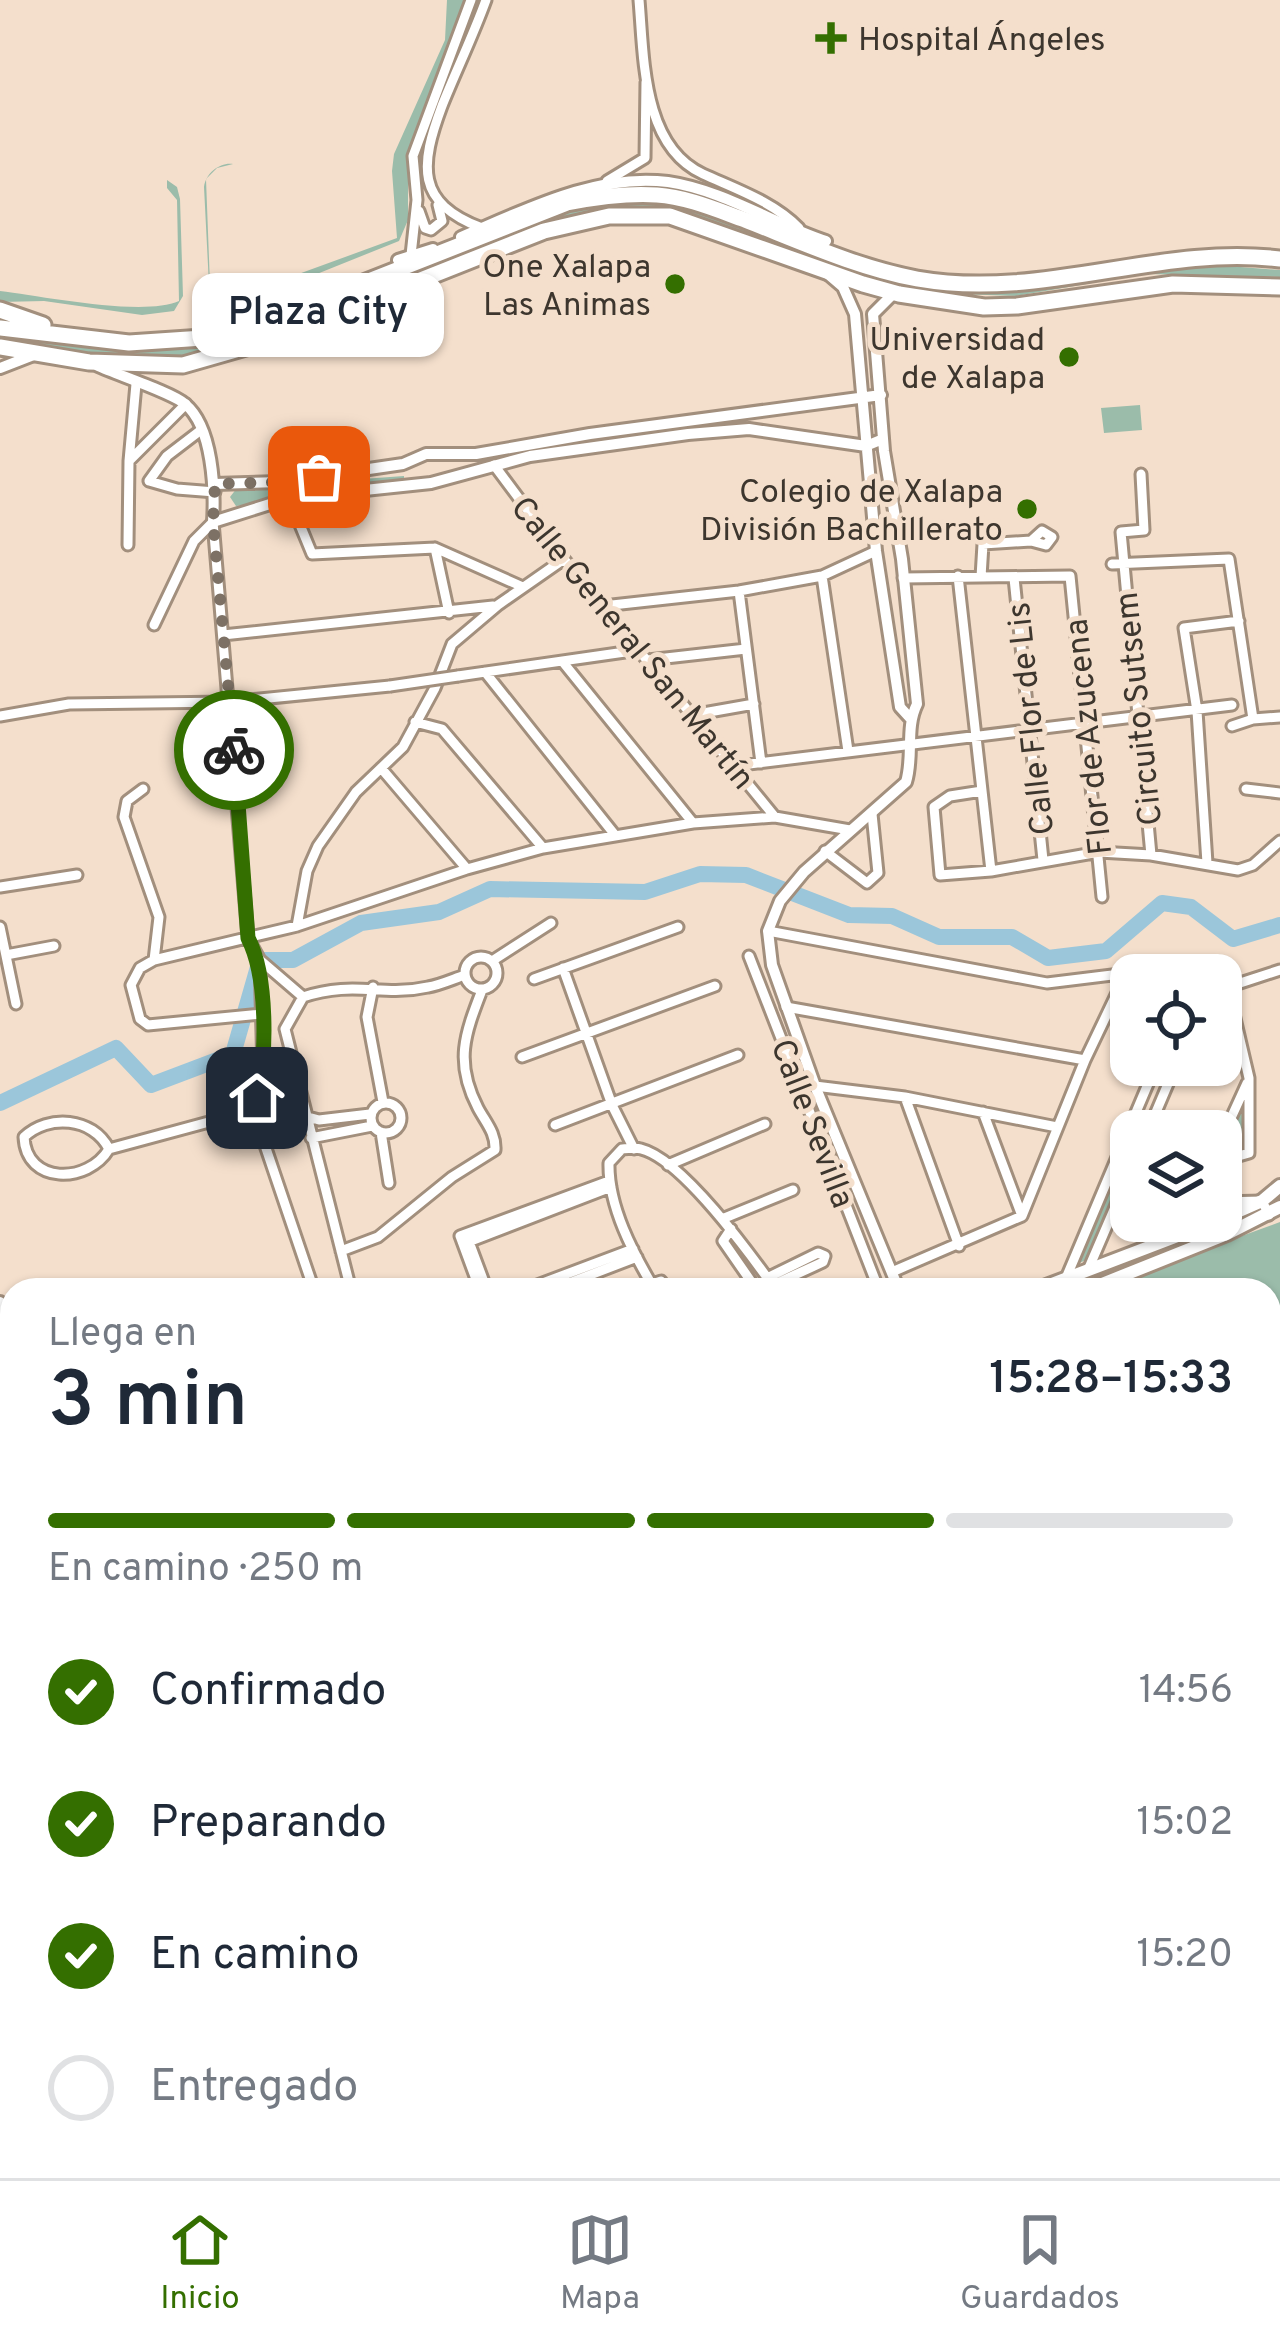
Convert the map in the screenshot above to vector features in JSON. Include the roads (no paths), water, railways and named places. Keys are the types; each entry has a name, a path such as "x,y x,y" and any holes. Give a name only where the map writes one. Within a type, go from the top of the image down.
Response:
{"highway":[{"path":"0,328 97,341 159,342 237,330 567,203 613,194 662,195 707,206 862,265 916,278 1014,286 1232,256 1280,259"},
{"path":"0,347 89,362 182,364 225,355 544,231 609,216 670,216 895,292 984,307 1160,284 1280,287"},
{"path":"826,242 862,265"},
{"path":"237,330 260,316 405,258"},
{"path":"0,310 49,327 159,342"}],"main road":[{"path":"1118,1278 1189,1251 1270,1208 1280,1186"},
{"path":"1066,1278 1154,1242"}],"street":[{"path":"471,0 413,156 422,224 431,230 442,220 426,176 426,151 485,0"},
{"path":"639,0 657,124 670,147 699,172 742,190 806,234"},
{"path":"405,258 604,183 637,166 647,150 647,70"},
{"path":"647,150 670,147"},
{"path":"604,183 668,182 826,242"},
{"path":"405,258 417,200"},
{"path":"436,200 460,220 482,228"},
{"path":"821,268 849,297 855,314 876,551 900,707 910,718"},
{"path":"894,1278 815,1087 772,965 768,931 780,901 804,872 906,782 913,762 910,718 916,704 883,439 873,314 895,292"},
{"path":"0,368 37,354"},
{"path":"89,362 186,404 201,430 215,488 213,522 248,938 260,960 303,997"},
{"path":"128,545 128,461 136,384"},
{"path":"201,430 167,456 149,478 151,484 215,488 280,482 403,464 426,454 476,454 881,395"},
{"path":"128,461 186,404"},
{"path":"154,625 194,541 213,522 289,498 412,485 586,447 749,429 866,446 883,439"},
{"path":"464,473 473,466 476,454"},
{"path":"403,464 412,485"},
{"name":"Calle General San Martín","path":"494,465 564,560 775,817"},
{"path":"1141,474 1144,530 1121,532 1117,564 1228,560 1253,719"},
{"path":"289,498 312,554 435,548 523,587"},
{"path":"981,577 983,544 1031,541"},
{"path":"435,548 449,613"},
{"path":"603,606 823,577 876,551"},
{"path":"297,926 307,871 318,846 344,807 403,747 452,644 498,605 564,560"},
{"name":"Circuito Sutsem","path":"1117,564 1142,717 1151,856"},
{"name":"Flor de Azucena","path":"1014,578 1070,576 1102,898"},
{"path":"823,577 848,751"},
{"path":"958,577 991,872"},
{"path":"903,578 1014,578"},
{"name":"Calle Flor de Lis","path":"1014,578 1042,860"},
{"path":"739,591 761,763"},
{"path":"223,635 498,605"},
{"path":"1207,863 1197,711 1184,628 1239,622"},
{"path":"648,660 746,649"},
{"path":"0,716 69,704 230,702 390,686 639,650"},
{"path":"562,662 693,823"},
{"path":"485,672 615,835"},
{"path":"692,715 754,704"},
{"path":"733,766 1232,705"},
{"path":"1232,726 1280,717"},
{"path":"415,722 442,729 543,848"},
{"path":"381,768 466,869"},
{"path":"142,789 127,801 124,817 159,917 154,960"},
{"path":"1246,789 1280,794"},
{"path":"982,791 950,796 934,807 940,875 991,872 1099,852 1238,870 1253,865 1280,841"},
{"path":"824,850 867,883 873,880 878,874 872,814"},
{"path":"261,1014 148,1025 140,1019 131,985 140,968 154,960 297,926 543,848 693,823 775,817 850,830"},
{"path":"0,887 77,875"},
{"path":"492,961 551,922"},
{"path":"0,927 16,1004"},
{"path":"534,979 678,927"},
{"path":"768,931 1047,983 1110,974"},
{"path":"6,955 54,946"},
{"name":"Calle Sevilla","path":"748,956 874,1278"},
{"path":"348,1278 285,1029 303,997 339,986 428,987 464,975 471,960 482,957 492,961 497,976 492,986 482,990 468,984 464,975"},
{"path":"260,960 263,1070 253,1110 310,1278"},
{"path":"756,976 772,965"},
{"path":"563,968 612,1105 634,1149"},
{"path":"1242,988 1280,970"},
{"path":"522,1057 715,986"},
{"path":"373,987 367,1017 382,1102 375,1124 389,1183"},
{"path":"340,1251 378,1237 452,1177 495,1150 496,1138 476,1105 463,1053 463,1040 482,990"},
{"path":"787,1007 1085,1060"},
{"path":"892,1272 1022,1216 1110,1008"},
{"path":"1242,1050 1249,1078 1249,1153 1242,1155"},
{"path":"554,1125 738,1055"},
{"path":"1235,1110 1249,1078"},
{"path":"1066,1278 1147,1086"},
{"path":"815,1087 905,1097 1057,1127"},
{"path":"905,1097 959,1246"},
{"path":"109,1149 103,1137 80,1125 50,1121 24,1137 33,1164 56,1174 84,1173 101,1162 109,1149 253,1110 284,1107 319,1120 375,1124 392,1132 401,1118 394,1104 382,1102"},
{"path":"983,1112 1022,1216"},
{"path":"311,1138 375,1124"},
{"path":"668,1165 765,1124"},
{"path":"648,1278 610,1184 609,1163 622,1149 641,1149 668,1165 731,1229 768,1278"},
{"path":"479,1278 464,1239 610,1184"},
{"path":"722,1219 794,1190"},
{"path":"1088,1270 1110,1218"},
{"path":"731,1229 723,1241 749,1278"},
{"path":"1189,1242 1189,1251"},
{"path":"571,1278 635,1253"},
{"path":"781,1278 818,1253 825,1256 823,1262 786,1278"}],"waterway":[{"path":"0,1103 116,1048 151,1085 233,1054 260,960 293,960 361,923 439,912 490,889 645,892 700,874 746,875 849,915 892,916 939,937 1012,937 1048,958 1106,951 1162,903 1191,907 1233,939 1280,925"}],"place":[{"name":"Hospital Ángeles","path":"831,38"},
{"name":"One Xalapa Las Animas","path":"675,284"},
{"name":"Universidad de Xalapa","path":"1069,357"},
{"name":"Plaza City","path":"319,477"},
{"name":"Colegio de Xalapa División Bachillerato","path":"1027,509"}]}
